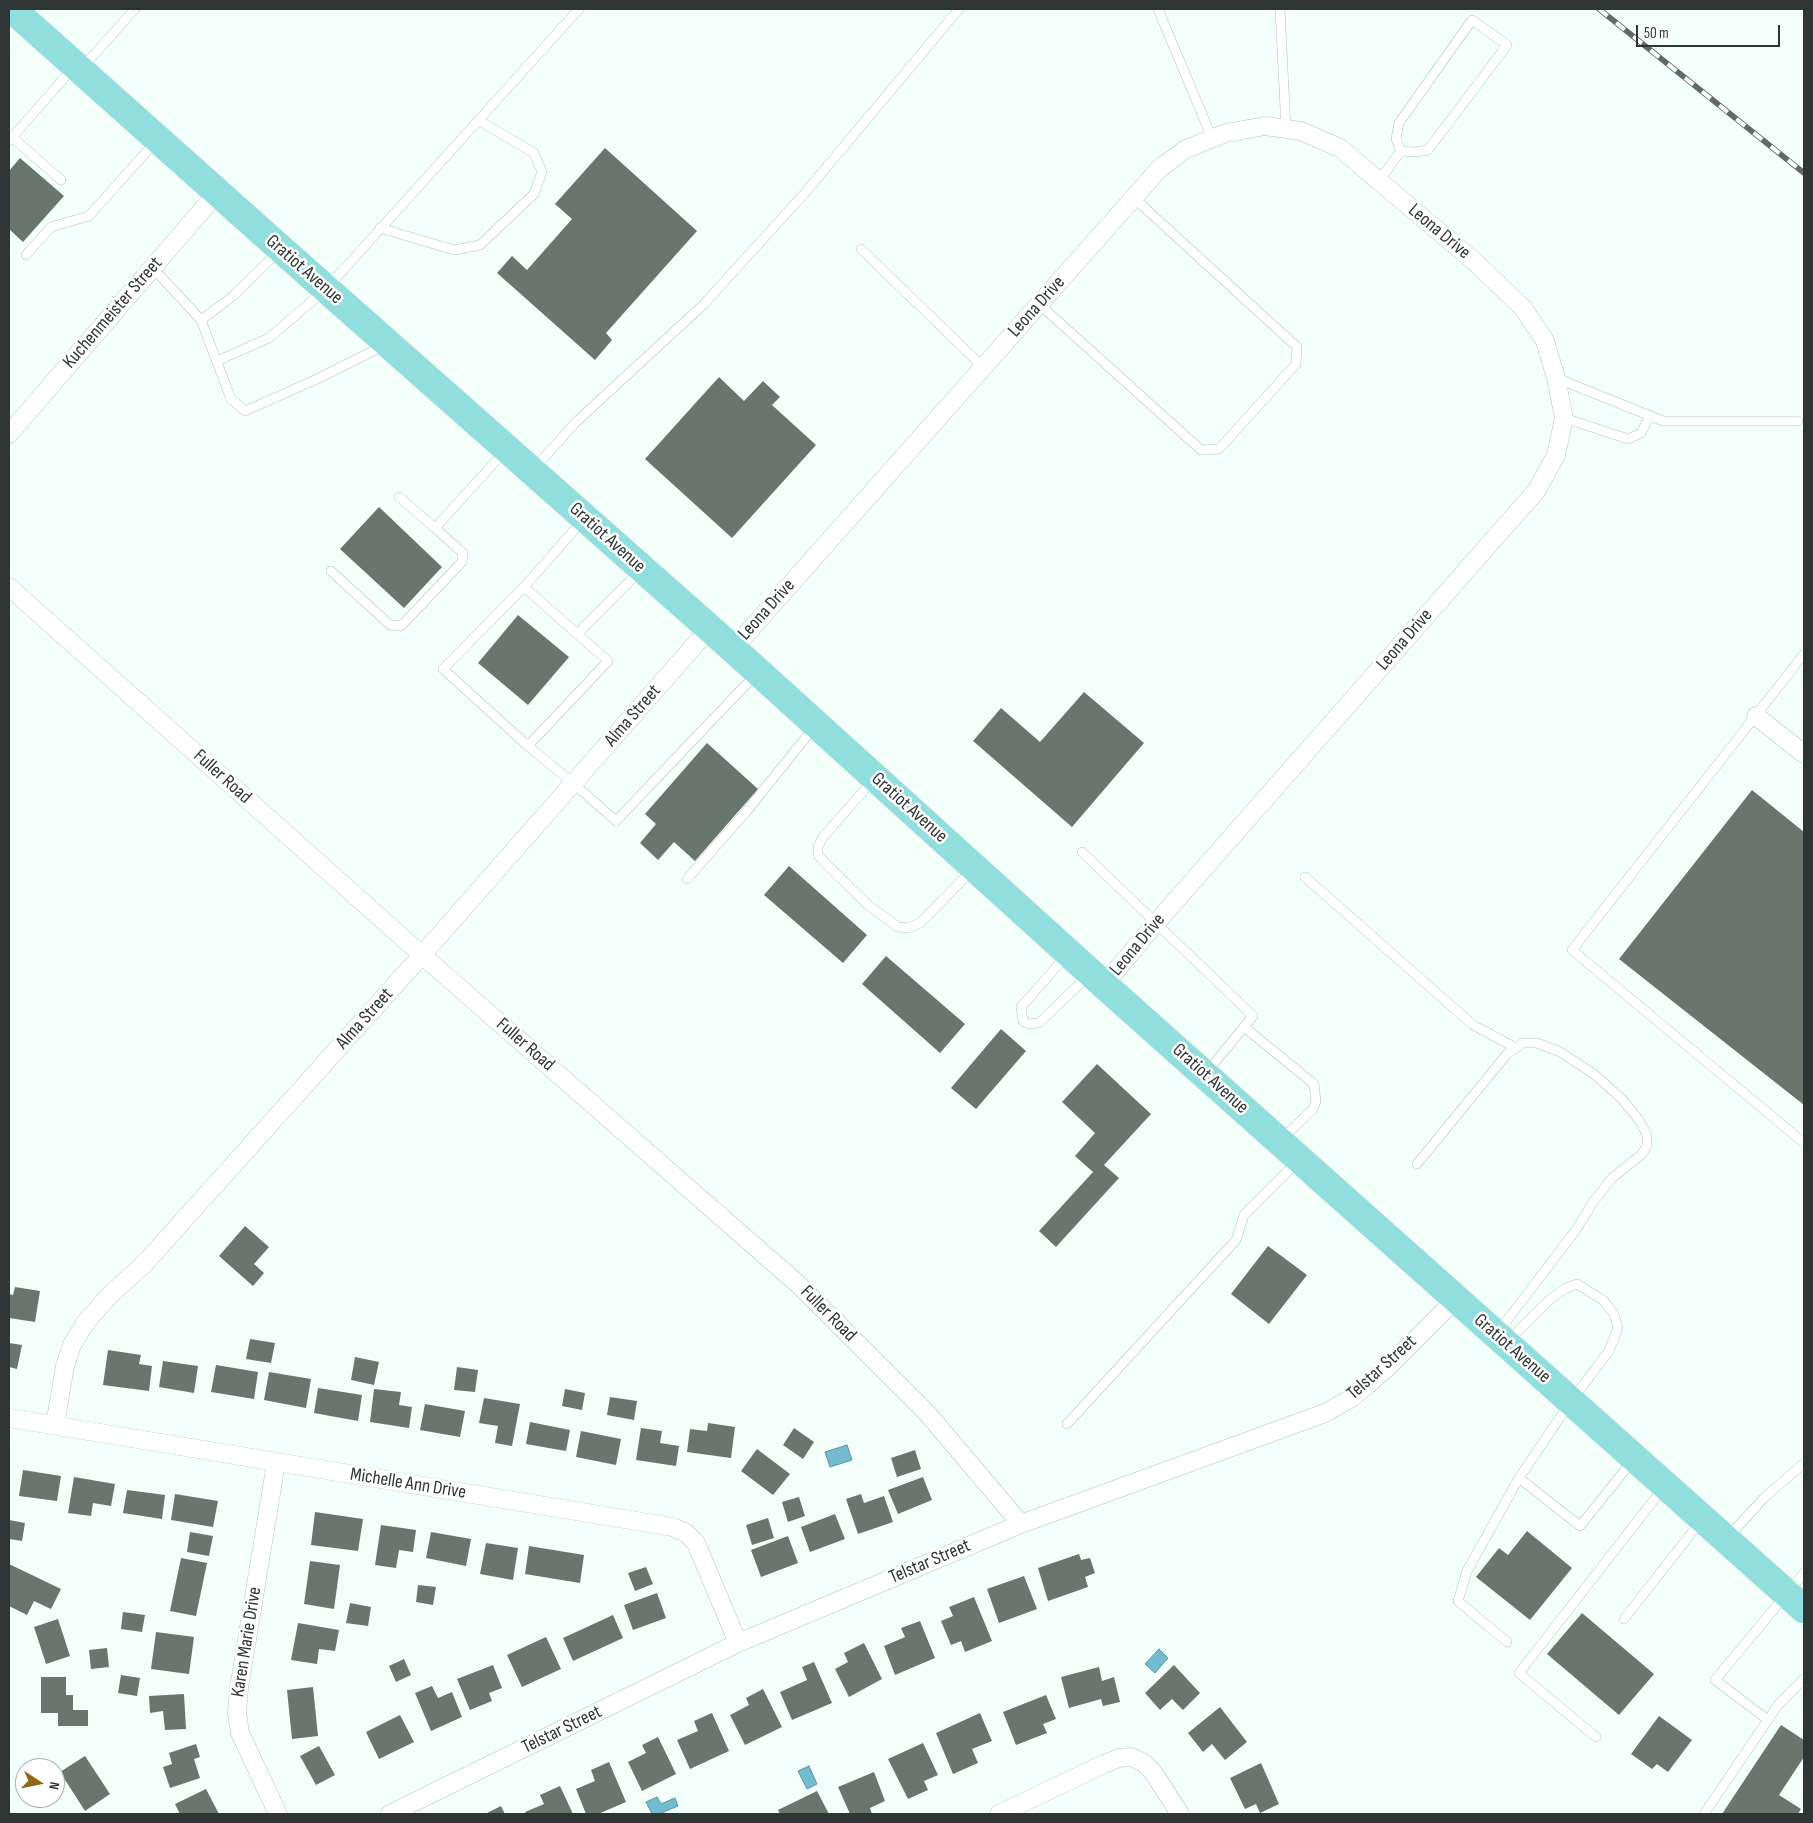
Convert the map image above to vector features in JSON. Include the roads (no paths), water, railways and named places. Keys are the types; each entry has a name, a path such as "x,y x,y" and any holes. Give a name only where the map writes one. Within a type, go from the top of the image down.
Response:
{"main road":[{"name":"Gratiot Avenue","path":"12,9 281,250 709,629 733,648 1456,1300 1796,1601"}],"street":[{"name":"Leona Drive","path":"733,648 1160,168 1186,148 1226,133 1265,126 1301,131 1340,148 1476,262 1523,308 1545,341 1556,378 1564,418 1556,455 1537,490 1155,924 1098,979"},
{"name":"Kuchenmeister Street","path":"9,434 217,193"},
{"name":"Fuller Road","path":"9,587 422,955 799,1285 928,1413 1021,1524"},
{"name":"Alma Street","path":"55,1425 65,1366 72,1345 86,1322 108,1297 145,1262 422,955 709,629"},
{"path":"1756,716 1804,754"},
{"name":"Telstar Street","path":"390,1814 738,1643 1021,1524 1325,1412 1350,1399 1367,1385 1456,1300"},
{"name":"Michelle Ann Drive","path":"9,1418 673,1527 686,1533 696,1543 738,1643"},
{"name":"Karen Marie Drive","path":"276,1463 239,1688 237,1713 240,1733 278,1814"},
{"path":"1000,1814 1104,1764 1119,1758 1131,1757 1144,1763 1153,1772 1180,1814"}],"lane":[{"path":"61,180 10,139 136,9"},
{"path":"217,361 270,338 326,289 579,9"},
{"path":"532,471 575,423 709,298 804,194 879,107 959,9"},
{"path":"1158,9 1212,138"},
{"path":"1280,9 1286,129"},
{"path":"1472,20 1507,45 1428,150 1416,152 1401,151 1396,139 1399,123 1472,20"},
{"path":"380,228 454,250 480,245 534,194 542,172 534,153 478,120"},
{"path":"26,255 51,227 89,216 158,139"},
{"path":"1379,181 1401,151"},
{"path":"1039,304 1201,450 1219,449 1296,364 1297,347 1134,198"},
{"path":"861,249 983,367"},
{"path":"201,320 233,296 281,250"},
{"path":"152,267 201,320 231,399 245,411 317,379 388,344"},
{"path":"1556,378 1663,421 1798,421"},
{"path":"1564,418 1628,439 1641,433 1650,416"},
{"path":"435,528 507,449"},
{"path":"331,572 390,625 401,626 462,562 463,553 399,497"},
{"path":"585,518 524,587 443,669 528,746 574,783 616,821 758,671"},
{"path":"577,634 642,569"},
{"path":"524,587 608,660 528,746"},
{"path":"1804,654 1572,950 1804,1143"},
{"path":"686,879 746,812 816,724"},
{"path":"876,777 824,836 818,846 818,855 868,905 898,927 908,928 920,922 975,867"},
{"path":"1082,852 1253,1016 1205,1074"},
{"path":"1304,877 1473,1025 1516,1048"},
{"path":"1069,952 1021,1007 1023,1021 1028,1024 1039,1023 1098,979"},
{"path":"1067,1424 1236,1240 1244,1215 1290,1150 1314,1109 1316,1101 1314,1084 1244,1027"},
{"path":"1417,1164 1507,1054 1524,1043 1537,1043 1560,1052 1594,1074 1622,1098 1639,1120 1647,1135 1647,1146 1641,1155 1612,1178 1593,1202 1501,1339"},
{"path":"1501,1339 1548,1301 1566,1288 1576,1284 1603,1300 1614,1314 1618,1328 1609,1351 1571,1401 1519,1478 1467,1571 1458,1601 1507,1642"},
{"path":"1519,1478 1580,1526 1635,1458"},
{"path":"1726,1539 1764,1498 1804,1463"},
{"path":"1596,1737 1520,1673 1666,1485"},
{"path":"1624,1619 1703,1519"},
{"path":"1768,1720 1715,1680 1796,1601 1804,1573"},
{"path":"1704,1814 1778,1705 1804,1678"}],"water":[{"path":"847,1445 852,1460 830,1467 825,1452"},
{"path":"1159,1649 1168,1658 1155,1673 1145,1664"},
{"path":"809,1766 817,1784 807,1789 798,1771"},
{"path":"657,1797 661,1804 675,1798 678,1806 659,1814 652,1814 646,1802"}],"railway":[{"path":"1599,9 1804,173"}]}
